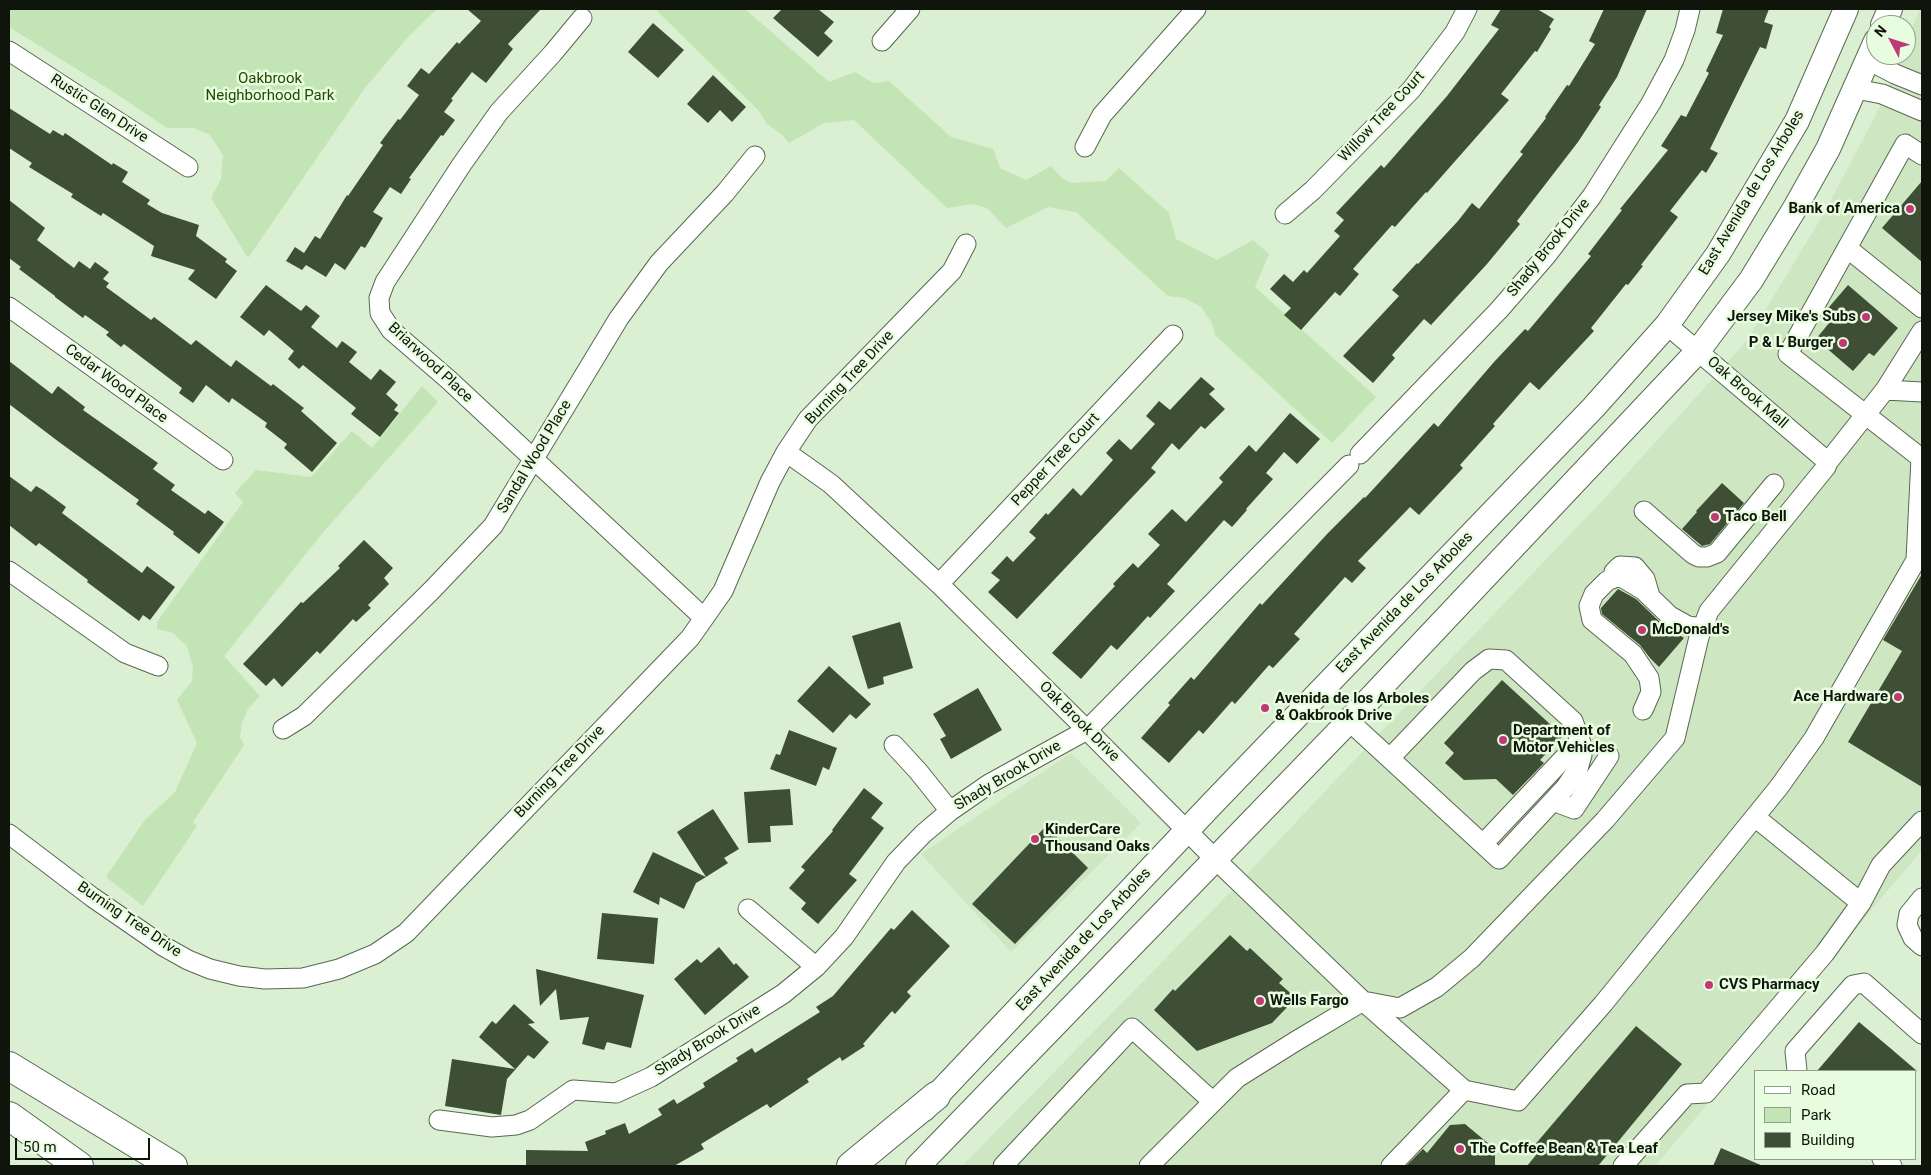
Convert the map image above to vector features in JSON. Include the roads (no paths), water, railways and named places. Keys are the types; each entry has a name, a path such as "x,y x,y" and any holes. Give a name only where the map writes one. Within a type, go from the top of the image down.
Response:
{"highway":[{"path":"9,1066 173,1166"},
{"path":"851,1166 936,1096"},
{"path":"9,1116 79,1166"}],"main road":[{"name":"East Avenida de Los Arboles","path":"869,1166 1187,830 1593,408 1667,325 1718,254 1797,121 1846,9"},
{"path":"918,1166 1216,860 1698,351 1751,280 1796,208 1828,149 1866,65"}],"street":[{"path":"882,41 910,9"},
{"path":"1085,147 1102,115 1196,9"},
{"name":"Willow Tree Court","path":"1285,214 1313,190 1411,90 1455,32 1467,9"},
{"name":"Shady Brook Drive","path":"439,1120 492,1127 516,1125 530,1120 573,1090 616,1094 651,1077 783,994 816,967 844,936 896,862 922,834 950,811 989,784 1088,730 1499,310 1546,256 1592,196 1651,103 1674,60 1685,30 1690,9"},
{"name":"Briarwood Place","path":"582,18 499,112 462,164 386,282 379,298 380,312 391,330 449,380 704,618"},
{"name":"Rustic Glen Drive","path":"11,57 188,167"},
{"path":"1885,65 1894,74 1922,85"},
{"path":"1856,89 1882,94 1922,111"},
{"path":"1392,1166 1464,1090 1518,1101 1603,1004 1779,787 1809,745 1916,560 1921,458 1788,354 1905,144 1922,154"},
{"name":"Sandal Wood Place","path":"283,729 304,716 431,591 493,526 619,318 659,263 725,193 755,156"},
{"name":"Burning Tree Drive","path":"9,834 92,897 163,946 188,960 210,969 265,979 303,978 339,969 374,954 406,933 690,638 723,591 770,482 786,452 808,419 952,271 966,244"},
{"path":"1847,248 1922,308"},
{"name":"Cedar Wood Place","path":"9,307 223,460"},
{"name":"Oak Brook Mall","path":"1667,325 1828,462"},
{"path":"1149,1166 1237,1078 1363,1001 1400,1008 1438,986 1472,958 1606,820 1675,738 1702,628 1709,611 1866,415 1885,390 1922,332"},
{"name":"Pepper Tree Court","path":"939,584 1173,336"},
{"path":"1885,390 1922,392"},
{"name":"Oak Brook Drive","path":"786,452 831,484 939,584 1088,730 1216,860 1363,1001 1464,1090"},
{"path":"1644,511 1693,554 1707,557 1717,553 1774,484"},
{"path":"1644,710 1651,692 1649,678 1633,654 1592,620 1589,606 1594,594 1607,581 1612,579 1614,572 1620,566 1634,567 1645,579 1650,597 1670,616 1688,626 1702,628"},
{"path":"9,571 125,653 158,666"},
{"path":"1349,721 1499,859 1565,788 1578,769 1582,755 1580,741 1573,720 1506,660 1489,659 1473,671 1390,758"},
{"path":"1483,844 1580,741"},
{"path":"894,746 918,771 950,811"},
{"path":"1553,801 1574,809 1609,756"},
{"path":"1755,817 1862,902"},
{"path":"1623,1166 1687,1094 1706,1093 1825,953 1862,902 1881,865 1922,821"},
{"path":"1922,898 1908,914 1907,925 1913,938 1922,946"},
{"path":"748,909 816,967"},
{"path":"1797,1070 1795,1051 1853,985 1864,983 1922,1034"},
{"path":"1003,1166 1132,1028 1212,1101"}],"place":[{"name":"Bank of America","path":"1910,209"},
{"name":"Jersey Mike's Subs","path":"1866,317"},
{"name":"P & L Burger","path":"1843,343"},
{"name":"Taco Bell","path":"1715,517"},
{"name":"McDonald's","path":"1642,630"},
{"name":"Ace Hardware","path":"1898,697"},
{"name":"Avenida de los Arboles & Oakbrook Drive","path":"1265,708"},
{"name":"Department of Motor Vehicles","path":"1503,740"},
{"name":"KinderCare Thousand Oaks","path":"1035,839"},
{"name":"CVS Pharmacy","path":"1709,985"},
{"name":"Wells Fargo","path":"1260,1001"},
{"name":"The Coffee Bean & Tea Leaf","path":"1460,1149"}],"park label":[{"name":"Oakbrook Neighborhood Park","path":"270,88"}]}
